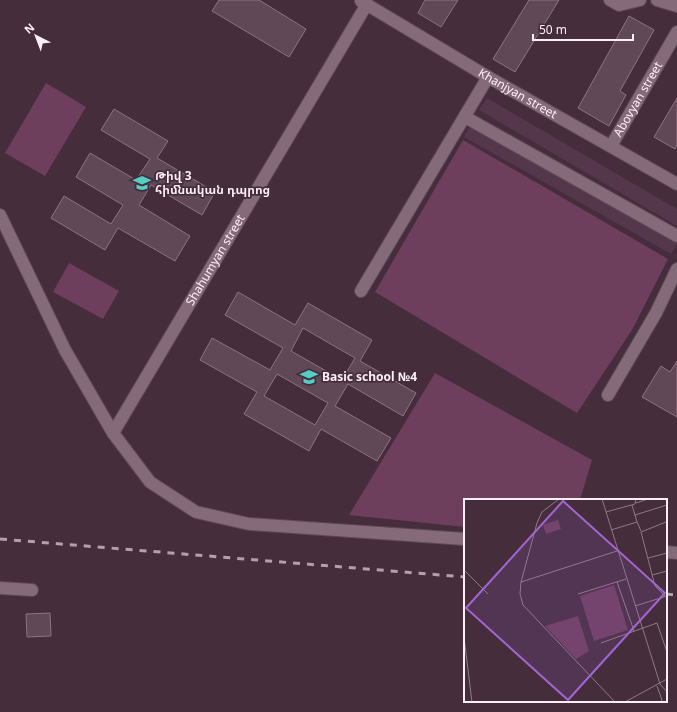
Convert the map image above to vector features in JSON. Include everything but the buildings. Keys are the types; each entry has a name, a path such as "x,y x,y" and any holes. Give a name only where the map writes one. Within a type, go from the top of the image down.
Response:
{"street":[{"path":"610,0 619,5 640,0"},
{"path":"657,0 677,6"},
{"name":"Khanjyan street","path":"363,2 488,77 677,184"},
{"name":"Shahumyan street","path":"113,433 363,2"},
{"name":"Abovyan street","path":"611,146 677,32"},
{"path":"361,291 488,77"},
{"path":"465,117 677,236"},
{"path":"0,215 65,350 113,433 150,482 196,512 249,524 464,539"},
{"path":"608,394 656,314 677,269"},
{"path":"667,552 677,553"},
{"path":"0,588 32,590"}],"shaded area":[{"path":"46,83 86,107 45,176 5,153"},
{"path":"487,98 677,209 677,226 479,110"},
{"path":"471,125 677,241 677,244 671,254 464,137"},
{"path":"463,140 668,259 632,330 577,413 375,292"},
{"path":"69,263 119,291 103,319 53,292"},
{"path":"435,373 592,460 580,499 464,499 464,527 349,515"}],"railway":[{"path":"0,539 464,577"},
{"path":"667,594 677,595"}],"place":[{"name":"Թիվ 3 հիմնական դպրոց","path":"142,183"},
{"name":"Basic school №4","path":"309,377"}]}
